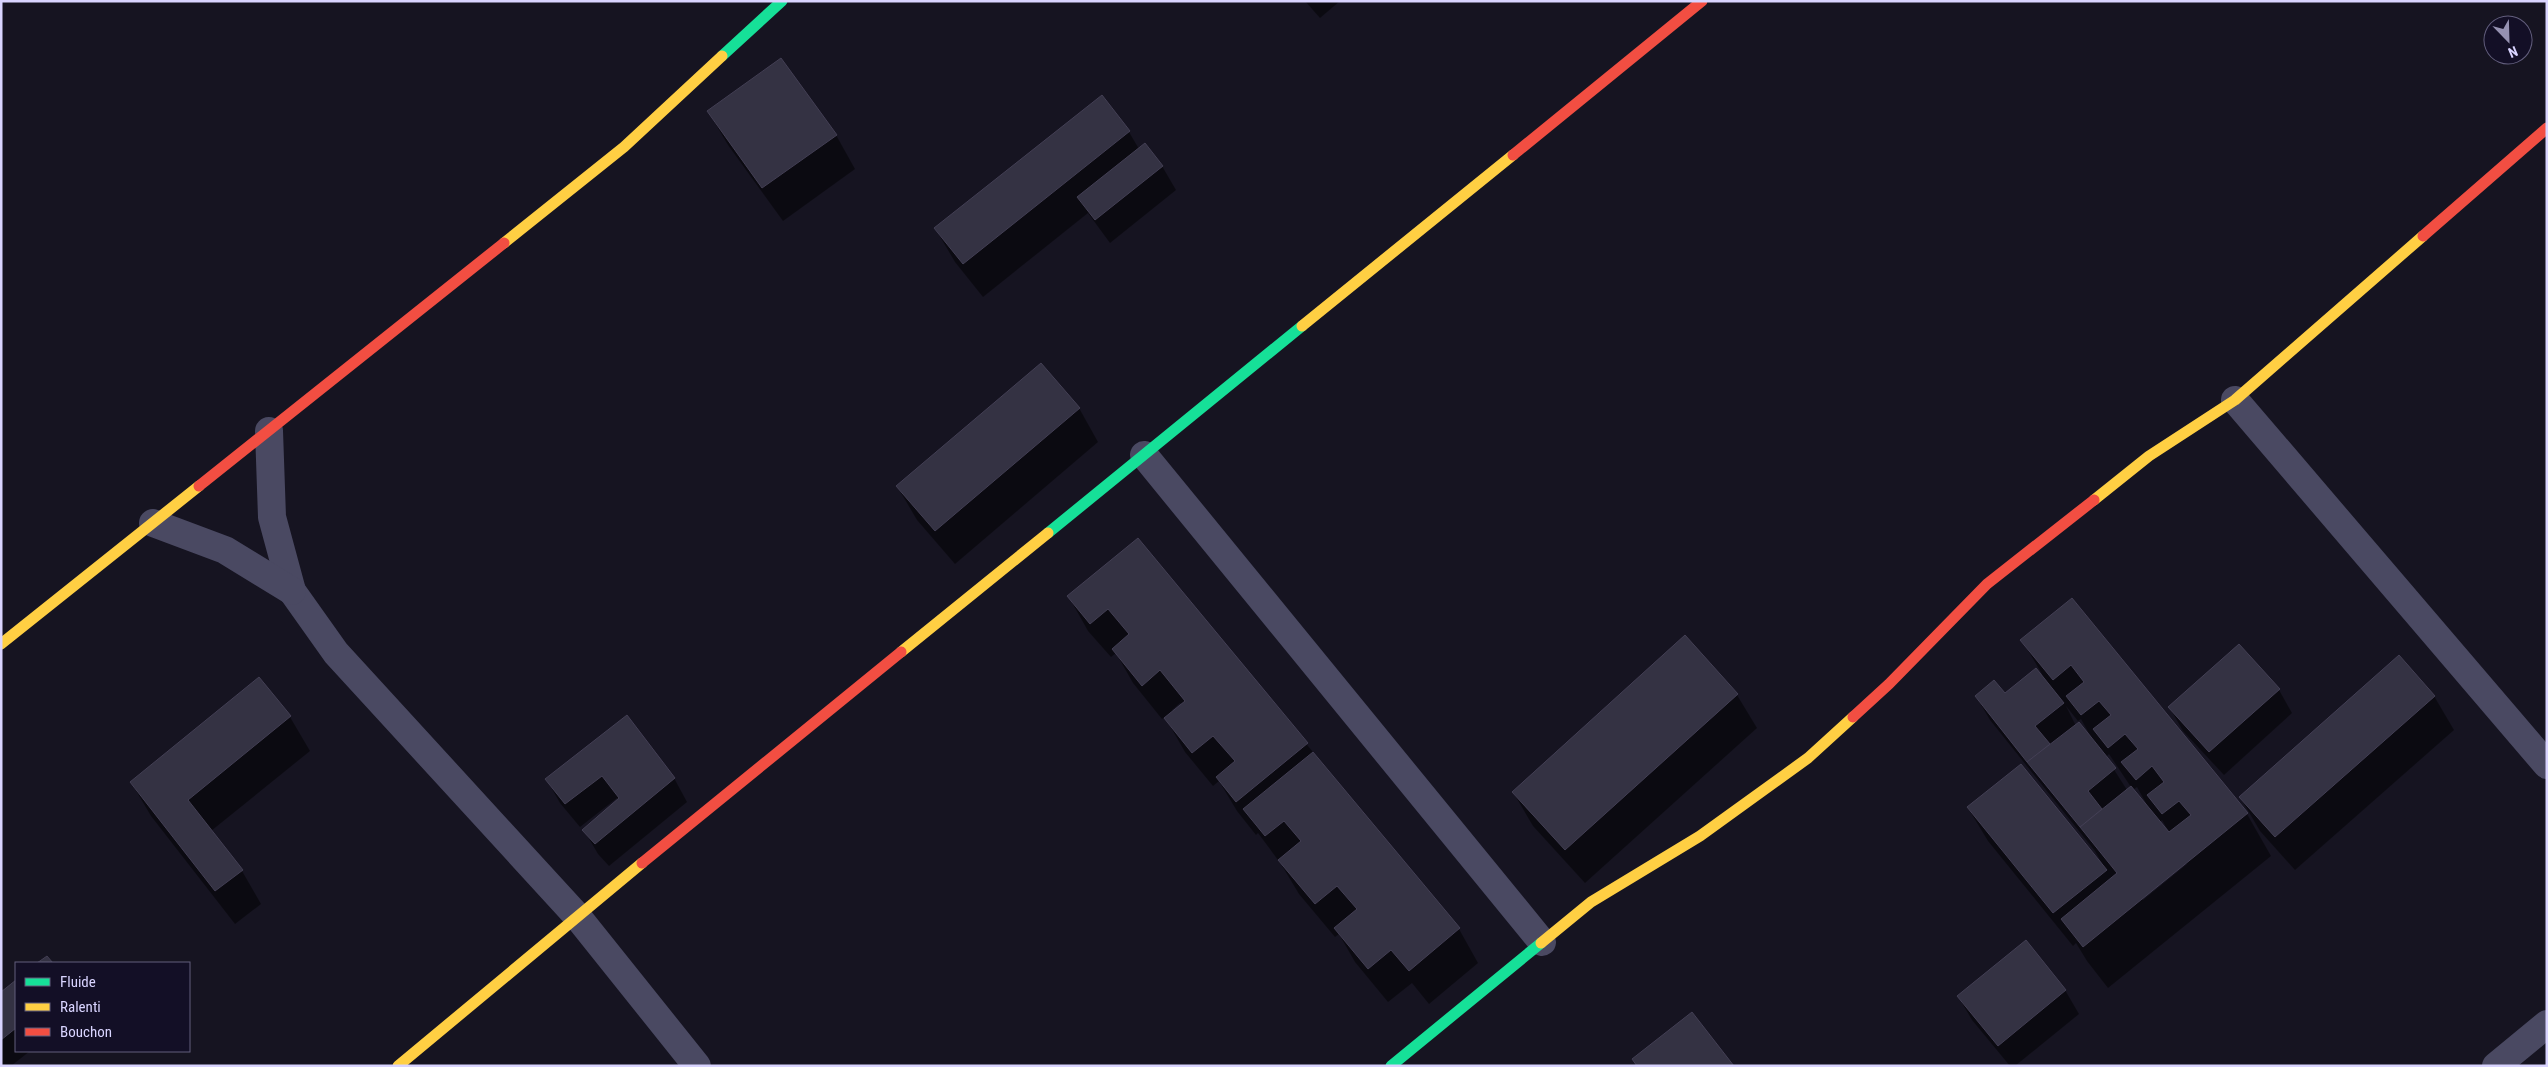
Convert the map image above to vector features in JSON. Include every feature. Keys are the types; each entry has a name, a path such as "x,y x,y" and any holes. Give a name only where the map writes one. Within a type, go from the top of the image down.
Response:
{"street":[{"path":"1,644 624,147 782,1"},
{"path":"398,1066 577,916 1702,1"},
{"path":"1392,1066 1591,902 1700,836 1808,758 1889,684 1987,584 2149,456 2236,400 2547,128"},
{"path":"2236,400 2547,765"},
{"path":"269,431 272,517 292,592 336,653 577,916 697,1066"},
{"path":"1144,455 1542,942"},
{"path":"153,523 225,550 292,592"},
{"path":"2496,1066 2547,1024"}],"building":[{"path":"781,58 837,135 762,188 707,111"},
{"path":"1102,95 1130,131 963,264 934,228"},
{"path":"1145,143 1163,166 1095,220 1077,197"},
{"path":"1041,363 1080,408 935,531 896,486"},
{"path":"1138,538 1308,743 1236,802 1216,777 1235,761 1213,736 1192,753 1164,718 1185,701 1160,670 1142,686 1112,649 1129,634 1108,609 1090,624 1067,596"},
{"path":"2072,598 2248,813 2083,947 2061,919 2117,873 2080,827 2131,786 2169,832 2191,815 2179,801 2162,814 2147,795 2164,782 2152,766 2136,780 2121,762 2138,749 2125,734 2108,748 2093,729 2111,715 2099,701 2081,715 2066,696 2084,682 2071,665 2053,680 2020,640"},
{"path":"1685,635 1738,694 1565,850 1512,792"},
{"path":"2239,644 2280,689 2209,752 2168,707"},
{"path":"2399,655 2435,696 2275,837 2239,797"},
{"path":"2036,668 2064,703 2035,726 2050,744 2027,762 1975,696 1994,680 2005,693"},
{"path":"259,677 291,716 188,800 243,870 215,891 130,782"},
{"path":"627,715 675,778 595,844 582,830 619,798 602,776 565,804 545,779"},
{"path":"2079,722 2116,768 2088,791 2102,809 2080,827 2027,762"},
{"path":"1313,752 1460,928 1409,971 1391,950 1368,969 1334,928 1357,909 1337,886 1315,904 1278,860 1301,841 1284,821 1265,836 1243,809"},
{"path":"2021,764 2107,870 2053,913 1967,807"},
{"path":"2026,940 2066,990 1998,1046 1957,996"},
{"path":"47,956 52,962 38,962"},
{"path":"15,981 15,1029 1,1040 1,992"},
{"path":"1692,1012 1734,1066 1637,1066 1632,1059"}],"traffic: fast":[{"path":"722,56 782,1"},
{"path":"1048,533 1302,326"},
{"path":"1391,1066 1541,943"}],"traffic: slow":[{"path":"504,243 624,147 722,56"},
{"path":"1302,326 1513,155"},
{"path":"2094,500 2149,456 2235,400 2423,236"},
{"path":"1,644 199,486"},
{"path":"901,652 1048,533"},
{"path":"1541,943 1591,902 1700,836 1808,758 1853,717"},
{"path":"398,1066 642,863"}],"traffic: jam":[{"path":"1513,155 1702,1"},
{"path":"2423,236 2547,128"},
{"path":"199,486 504,243"},
{"path":"1853,717 1889,684 1987,584 2094,500"},
{"path":"642,863 901,652"}]}
